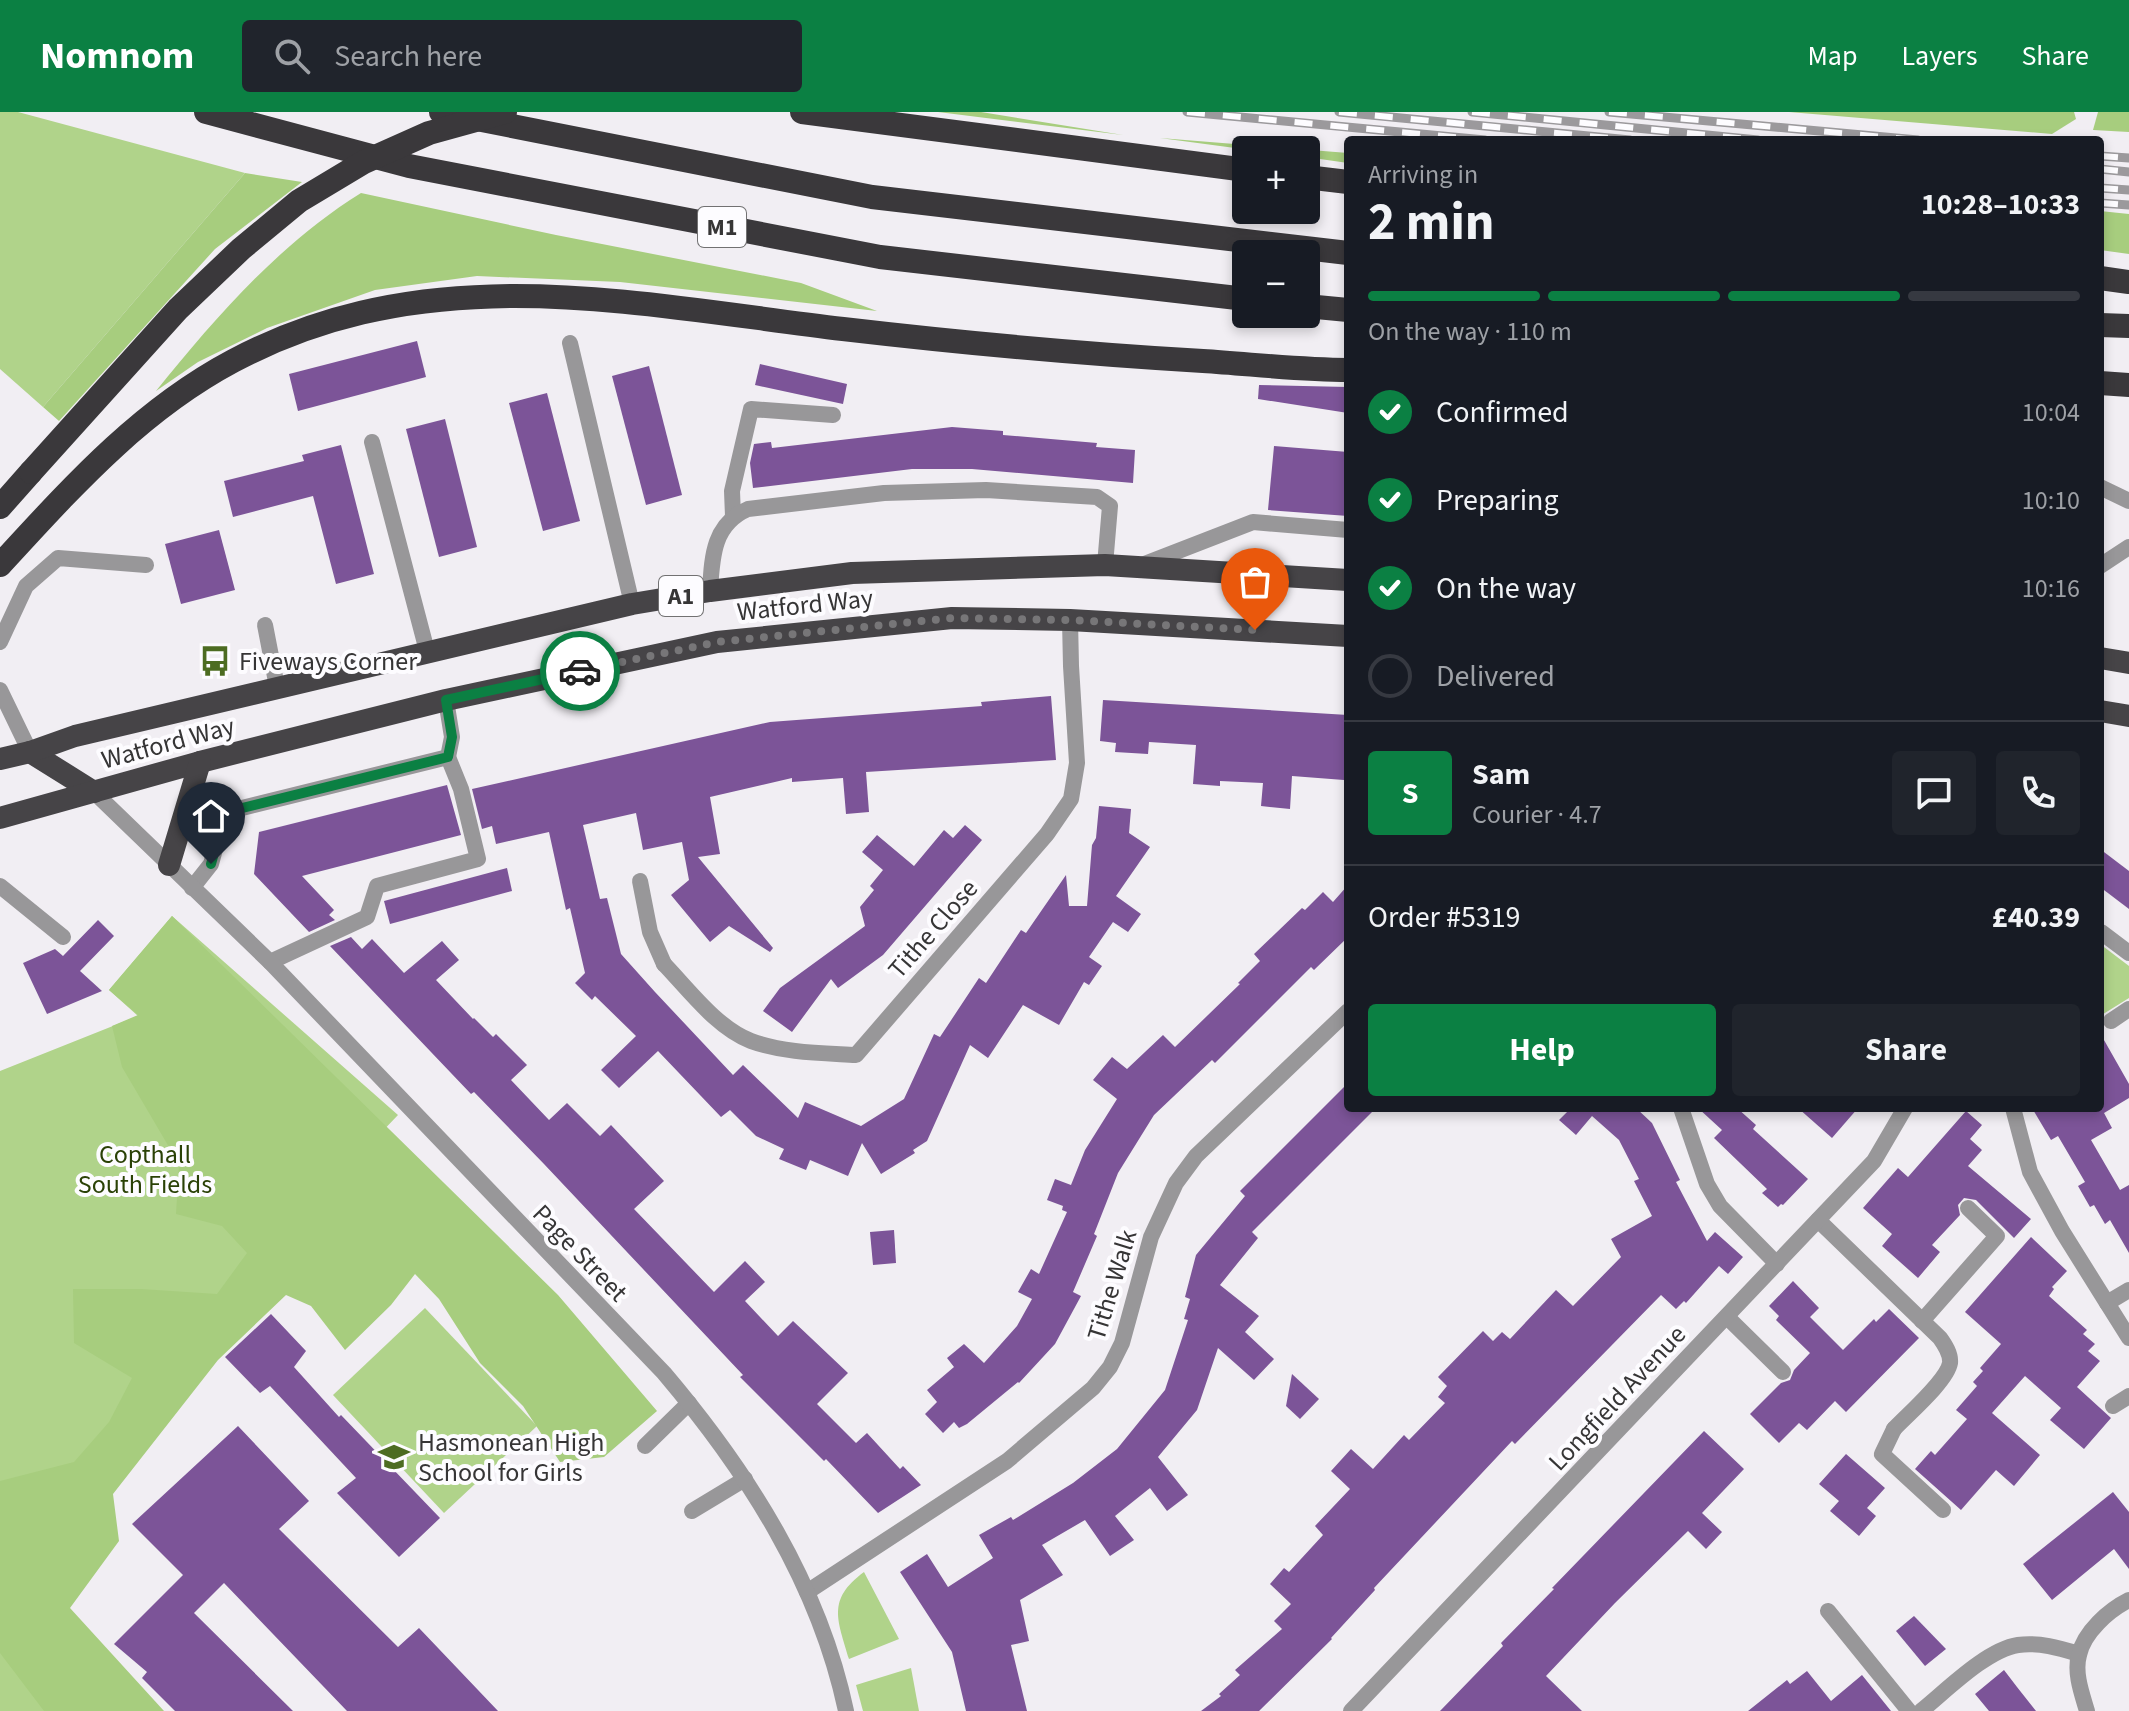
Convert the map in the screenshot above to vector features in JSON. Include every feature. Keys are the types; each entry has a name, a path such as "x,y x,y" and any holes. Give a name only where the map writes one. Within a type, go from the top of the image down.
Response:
{"highway":[{"name":"M1","path":"206,112 409,166 880,257 1232,297"},
{"name":"M1","path":"441,112 872,197 1344,253"},
{"path":"0,507 178,309 241,249 299,201 364,162 429,133 505,112"},
{"path":"802,112 1232,168"},
{"path":"1320,179 1344,182"},
{"path":"2104,279 2129,282"},
{"path":"0,565 89,468 171,399 233,361 291,335 350,314 411,301 472,295 577,298 914,338 1116,356 1344,370"},
{"path":"1320,307 1344,310"},
{"path":"2104,325 2129,326"},
{"path":"2104,383 2129,385"},
{"name":"Watford Way","path":"0,759 75,736 427,651 632,604 710,591 852,573 1105,565 1344,580"},
{"name":"Watford Way","path":"0,818 200,762 446,700 717,642 952,618 1070,620 1344,636"},
{"path":"2104,659 2129,663"},
{"path":"2104,712 2129,716"},
{"path":"30,752 94,792"},
{"path":"169,865 200,762"}],"street":[{"path":"570,343 632,604"},
{"path":"710,591 713,549 733,516 732,491 751,409 833,415"},
{"path":"372,442 427,651"},
{"path":"2104,489 2129,501"},
{"path":"733,516 748,509 884,493 986,490 1097,497 1110,506 1105,565"},
{"path":"1137,567 1253,522 1344,530"},
{"path":"2104,564 2126,553"},
{"path":"0,642 26,586 58,558 146,565"},
{"name":"Tithe Close","path":"640,881 650,932 664,964 721,1023 749,1041 783,1050 856,1055 1047,834 1071,799 1077,763 1070,620"},
{"path":"265,625 277,687"},
{"path":"0,690 30,752"},
{"path":"270,962 367,917 377,886 478,859 461,789 448,757 452,737 446,700"},
{"path":"192,888 211,864 223,820 234,810 448,757"},
{"name":"Page Street","path":"94,792 270,962 664,1373 689,1403 745,1479 782,1542 807,1592 839,1676 846,1711"},
{"path":"0,886 63,937"},
{"path":"2104,934 2129,953"},
{"path":"2111,1021 2129,1009"},
{"name":"Tithe Walk","path":"807,1592 1007,1461 1093,1388 1110,1367 1122,1343 1151,1237 1176,1183 1196,1156 1344,1015"},
{"path":"1682,1112 1707,1184 1720,1206 1777,1264"},
{"name":"Longfield Avenue","path":"1351,1711 1874,1161 1903,1112"},
{"path":"2014,1112 2030,1172 2062,1231 2129,1338"},
{"path":"1922,1321 1997,1236 1968,1208"},
{"path":"1818,1220 1940,1338 1948,1350 1950,1363 1943,1377 1894,1429 1882,1454 1943,1510"},
{"path":"2107,1303 2129,1290"},
{"path":"1727,1317 1783,1372"},
{"path":"2113,1406 2129,1396"},
{"path":"645,1446 689,1403"},
{"path":"692,1511 745,1479"},
{"path":"2087,1711 2078,1679 2079,1654 2092,1630 2115,1607 2129,1600"},
{"path":"1828,1611 1909,1711"},
{"path":"1921,1711 1992,1655 2007,1648 2020,1645 2052,1646 2079,1654"}],"green space":[{"path":"0,112 18,112 245,173 43,407 0,369"},
{"path":"938,112 981,112 1123,135"},
{"path":"1789,112 2074,112 2076,119 2052,134"},
{"path":"2098,112 2129,112 2129,132 2093,130"},
{"path":"1160,138 1232,144 1232,148"},
{"path":"1320,151 1344,153 1344,162 1320,159"},
{"path":"245,173 302,182 215,249 59,421 43,407"},
{"path":"361,193 801,283 877,311 620,282 477,276 375,290 267,328 198,362 156,391 250,283 303,235"},
{"path":"2104,211 2129,214 2129,254 2104,251"},
{"name":"Copthall South Fields","path":"172,916 398,1115 174,1349 10,1583 134,1711 0,1711 0,1071 138,1016 109,990"},
{"path":"172,916 558,1295 657,1411 604,1457 560,1462 523,1406 480,1363 439,1299 415,1274 391,1305 345,1350 311,1306 286,1295 218,1360 113,1494 119,1541 70,1608 164,1711 44,1711 0,1653 0,1481 74,1462 109,1422 132,1378 74,1343 73,1289 217,1294 247,1253 222,1226 176,1214 179,1164 122,1067 112,1026 138,1015 109,990"},
{"path":"2104,947 2129,966 2129,998 2104,1014"},
{"path":"425,1308 537,1426 444,1513 333,1395"},
{"path":"864,1572 899,1639 849,1659 838,1611 844,1592"},
{"path":"911,1668 919,1711 863,1711 856,1685"}],"building":[{"path":"417,341 426,377 298,411 289,374"},
{"path":"760,364 847,384 843,404 755,385"},
{"path":"649,366 682,495 646,505 612,376"},
{"path":"1259,385 1344,387 1344,412 1258,399"},
{"path":"547,393 580,521 543,531 509,403"},
{"path":"445,419 477,547 439,557 406,429"},
{"path":"952,427 1135,450 1133,483 972,469 912,469 753,488 750,463 754,444 771,442 772,448"},
{"path":"341,445 374,574 336,584 313,496 233,517 224,481 304,461 302,455"},
{"path":"1274,446 1344,452 1344,516 1268,510"},
{"path":"219,530 235,590 181,604 165,544"},
{"path":"1051,696 1056,760 866,772 869,812 846,814 843,778 792,782 792,778 710,797 720,854 698,857 773,948 770,952 729,926 710,942 671,895 689,880 682,842 643,850 636,813 583,825 600,899 607,898 621,954 655,992 733,1075 743,1065 798,1118 805,1102 861,1126 904,1099 934,1034 940,1037 979,978 986,983 1021,930 1026,933 1066,875 1069,906 1087,906 1099,806 1131,809 1129,833 1150,847 1116,896 1141,914 1128,932 1113,922 1089,957 1102,966 1089,985 1084,982 1059,1025 1023,1005 988,1058 970,1045 927,1141 913,1150 915,1153 881,1174 862,1143 848,1176 810,1160 806,1170 779,1159 784,1149 756,1136 730,1110 721,1117 658,1051 619,1088 601,1070 636,1036 595,996 592,1000 575,983 585,973 570,908 566,910 549,832 496,844 492,826 482,829 472,789 770,722 982,706 981,702"},
{"path":"1103,700 1344,715 1344,780 1292,776 1290,809 1261,806 1263,783 1220,781 1220,786 1193,784 1196,745 1149,742 1148,754 1115,752 1116,743 1100,741"},
{"path":"447,785 461,835 302,876 334,910 329,915 335,920 309,932 254,874 259,832"},
{"path":"965,825 982,840 883,955 838,988 831,979 792,1032 763,1011 780,988 865,926 860,907 874,890 870,886 883,870 862,852 877,835 914,866 944,830 953,838"},
{"path":"2104,852 2129,871 2129,909 2104,890"},
{"path":"507,868 512,891 390,924 384,901"},
{"path":"1344,890 1344,941 1314,970 1311,967 1215,1063 1212,1060 1154,1115 1118,1173 1094,1234 1097,1236 1073,1292 1081,1296 1055,1344 1019,1383 967,1424 959,1428 954,1422 943,1433 925,1414 937,1402 927,1390 954,1367 947,1358 964,1344 984,1363 1017,1326 1032,1299 1018,1292 1031,1269 1039,1274 1067,1212 1062,1210 1063,1206 1047,1200 1055,1179 1071,1185 1085,1150 1117,1099 1093,1080 1112,1057 1127,1069 1163,1035 1175,1047 1240,984 1260,961 1254,954 1302,908 1305,910 1323,892 1333,902"},
{"path":"98,920 114,936 80,971 102,991 47,1014 23,963 55,949 63,956"},
{"path":"351,937 362,949 372,939 404,973 442,941 459,960 436,980 473,1019 493,1037 496,1034 527,1065 511,1080 549,1120 567,1103 600,1136 611,1125 664,1181 634,1209 714,1292 745,1261 765,1282 745,1301 778,1336 793,1321 848,1373 817,1404 856,1443 867,1433 900,1469 903,1466 921,1485 878,1513 740,1377 743,1375 544,1164 474,1092 471,1094 330,946"},
{"path":"2104,1040 2129,1084 2129,1098 2104,1113 2112,1128 2091,1140 2120,1190 2129,1185 2129,1253 2110,1220 2105,1224 2094,1205 2090,1207 2078,1186 2085,1182 2058,1136 2051,1140 2034,1112 2104,1112"},
{"path":"1344,1087 1344,1112 1372,1112 1252,1232 1258,1238 1220,1285 1259,1316 1245,1332 1274,1359 1254,1380 1218,1348 1197,1410 1158,1457 1188,1495 1167,1511 1150,1488 1115,1516 1134,1540 1110,1556 1085,1520 1042,1545 1063,1575 1020,1600 1029,1641 1011,1645 1027,1711 966,1711 952,1652 900,1572 927,1554 948,1587 993,1558 979,1535 1011,1517 1013,1520 1073,1483 1117,1449 1165,1390 1188,1320 1184,1319 1190,1299 1185,1297 1196,1255 1245,1196 1240,1191"},
{"path":"1567,1112 1640,1112 1652,1123 1680,1180 1676,1182 1707,1241 1715,1232 1743,1257 1728,1274 1719,1266 1686,1303 1684,1301 1676,1309 1661,1295 1515,1444 1512,1441 1374,1588 1332,1639 1259,1711 1201,1711 1221,1696 1219,1694 1240,1675 1235,1670 1282,1629 1274,1621 1291,1604 1270,1584 1284,1568 1289,1572 1323,1535 1315,1526 1350,1489 1331,1471 1351,1449 1373,1469 1404,1435 1409,1440 1445,1403 1438,1397 1447,1386 1438,1377 1483,1331 1493,1341 1502,1332 1510,1339 1556,1290 1573,1306 1621,1257 1611,1239 1652,1216 1634,1181 1639,1179 1619,1140 1592,1116 1576,1135 1559,1120"},
{"path":"1702,1112 1741,1112 1756,1125 1753,1129 1808,1179 1778,1207 1762,1193 1767,1189 1714,1138 1722,1130"},
{"path":"1803,1112 1855,1112 1832,1138"},
{"path":"1967,1112 1982,1125 1970,1139 1982,1150 1968,1166 2031,1219 2014,1238 1976,1200 1964,1198 1958,1205 1960,1215 1932,1245 1940,1252 1918,1278 1882,1246 1892,1234 1863,1208 1898,1168 1908,1177"},
{"path":"894,1230 896,1263 873,1265 870,1232"},
{"path":"2031,1237 2067,1271 2052,1287 2054,1289 2049,1296 2087,1330 2083,1334 2095,1344 2088,1351 2100,1361 2077,1387 2111,1418 2084,1449 2050,1420 2061,1408 2025,1376 1992,1413 2040,1455 2014,1486 1996,1470 1961,1510 1915,1469 1931,1451 1935,1455 1967,1419 1956,1410 1977,1386 1973,1382 1983,1371 1980,1368 2001,1344 1965,1312"},
{"path":"1793,1281 1819,1308 1810,1317 1843,1350 1874,1319 1876,1322 1889,1309 1919,1338 1846,1412 1835,1401 1807,1430 1799,1423 1779,1443 1750,1414 1781,1383 1790,1380 1794,1370 1810,1353 1776,1320 1779,1316 1769,1306"},
{"path":"271,1314 306,1351 294,1367 339,1417 341,1415 440,1518 399,1557 337,1493 356,1478 270,1386 260,1393 225,1357"},
{"path":"1292,1374 1319,1399 1300,1419 1286,1406"},
{"path":"238,1426 309,1501 279,1529 398,1647 419,1628 498,1711 347,1711 224,1583 194,1613 293,1711 175,1711 142,1678 147,1672 114,1644 183,1575 132,1524"},
{"path":"1704,1431 1744,1469 1702,1513 1722,1532 1706,1549 1688,1531 1546,1676 1582,1711 1440,1711 1503,1646 1501,1643 1552,1588"},
{"path":"1846,1454 1885,1488 1867,1508 1876,1516 1859,1536 1830,1511 1839,1501 1819,1484"},
{"path":"2113,1492 2129,1512 2129,1569 2114,1549 2052,1600 2023,1564"},
{"path":"1914,1616 1946,1649 1925,1666 1896,1631"},
{"path":"2004,1670 2036,1711 1989,1711 1975,1694"},
{"path":"1807,1671 1831,1701 1862,1675 1891,1711 1748,1711 1787,1680 1790,1684"}],"railway":[{"path":"1187,112 1442,136"},
{"path":"1339,112 1588,136"},
{"path":"1472,112 1717,136"},
{"path":"1609,112 1874,136"},
{"path":"2104,156 2129,158"},
{"path":"2104,169 2129,172"},
{"path":"2104,188 2129,190"},
{"path":"2104,203 2129,205"}],"way so far":[{"path":"580,671 717,642 952,618 1070,620 1255,630"}],"place":[{"name":"Fiveways Corner","path":"215,661"},
{"name":"Hasmonean High School for Girls","path":"394,1457"}],"route":[{"path":"211,864 223,820 234,810 448,757 452,737 446,700 580,671"}]}
